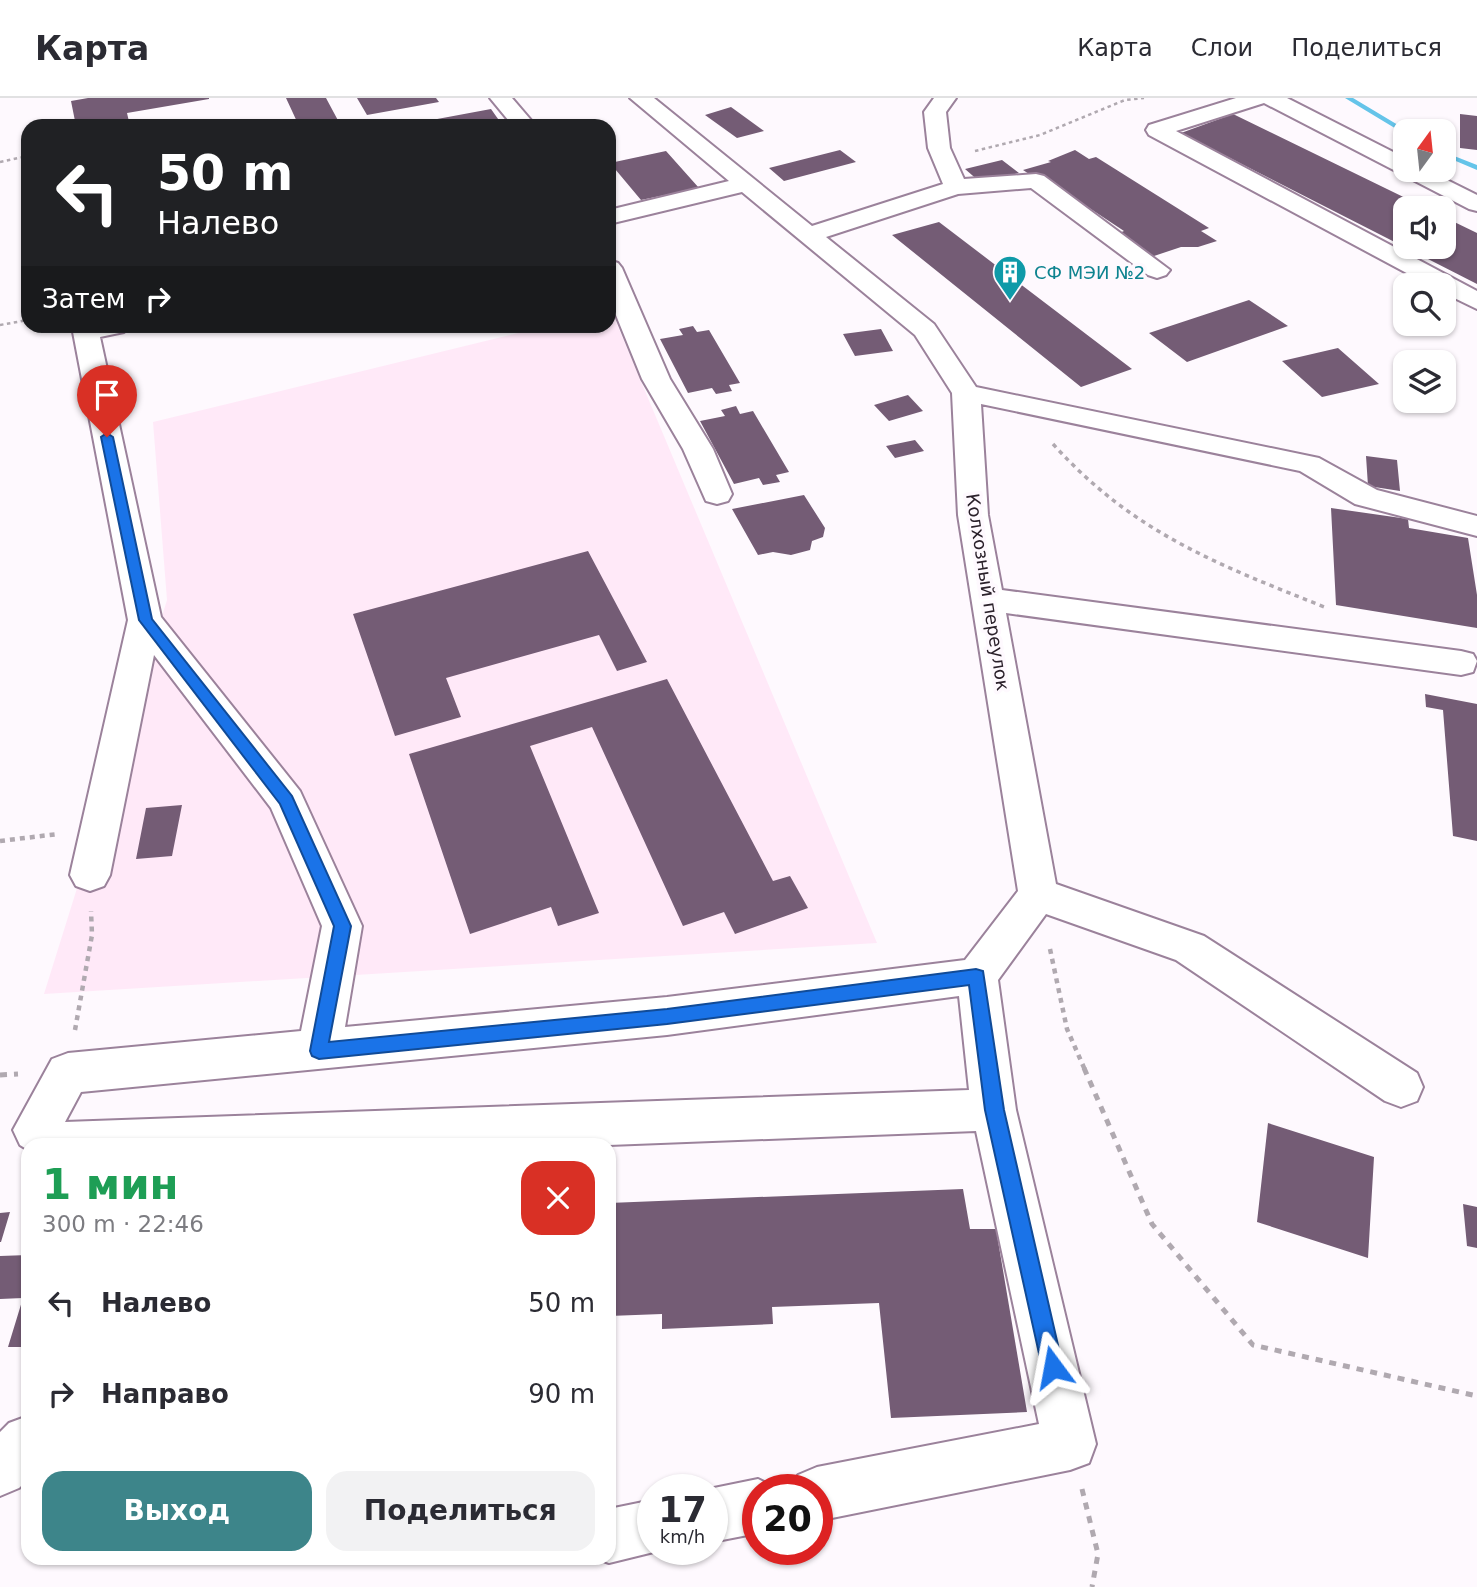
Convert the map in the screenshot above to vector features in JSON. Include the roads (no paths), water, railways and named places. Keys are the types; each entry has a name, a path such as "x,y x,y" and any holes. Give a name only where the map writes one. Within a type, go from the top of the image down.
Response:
{"street":[{"name":"Колхозный переулок","path":"641,98 925,330 966,393 973,515 1038,894"},
{"path":"945,98 935,112 939,148 956,187"},
{"path":"1257,98 1157,130 1477,301"},
{"path":"1271,98 1393,161"},
{"path":"511,101 521,119"},
{"path":"807,235 956,187 1036,181 1157,270"},
{"path":"1434,182 1477,204"},
{"path":"616,215 746,184"},
{"path":"616,285 656,379 698,449 717,494"},
{"path":"86,333 145,620 90,875"},
{"path":"966,393 1309,464 1366,498 1477,526"},
{"path":"987,599 1461,663"},
{"path":"145,620 287,801 342,926 319,1051"},
{"path":"833,1491 1070,1444 994,1110 976,976 1038,894 1190,948 1401,1087"},
{"path":"50,1138 36,1130 68,1073 667,1016 976,976"},
{"path":"234,1138 994,1110"},
{"path":"0,1469 21,1449"},
{"path":"616,1535 637,1530"}],"waterway":[{"path":"1348,98 1393,125"},
{"path":"1456,159 1477,168"}],"place":[{"name":"СФ МЭИ №2","path":"1010,302"}]}
